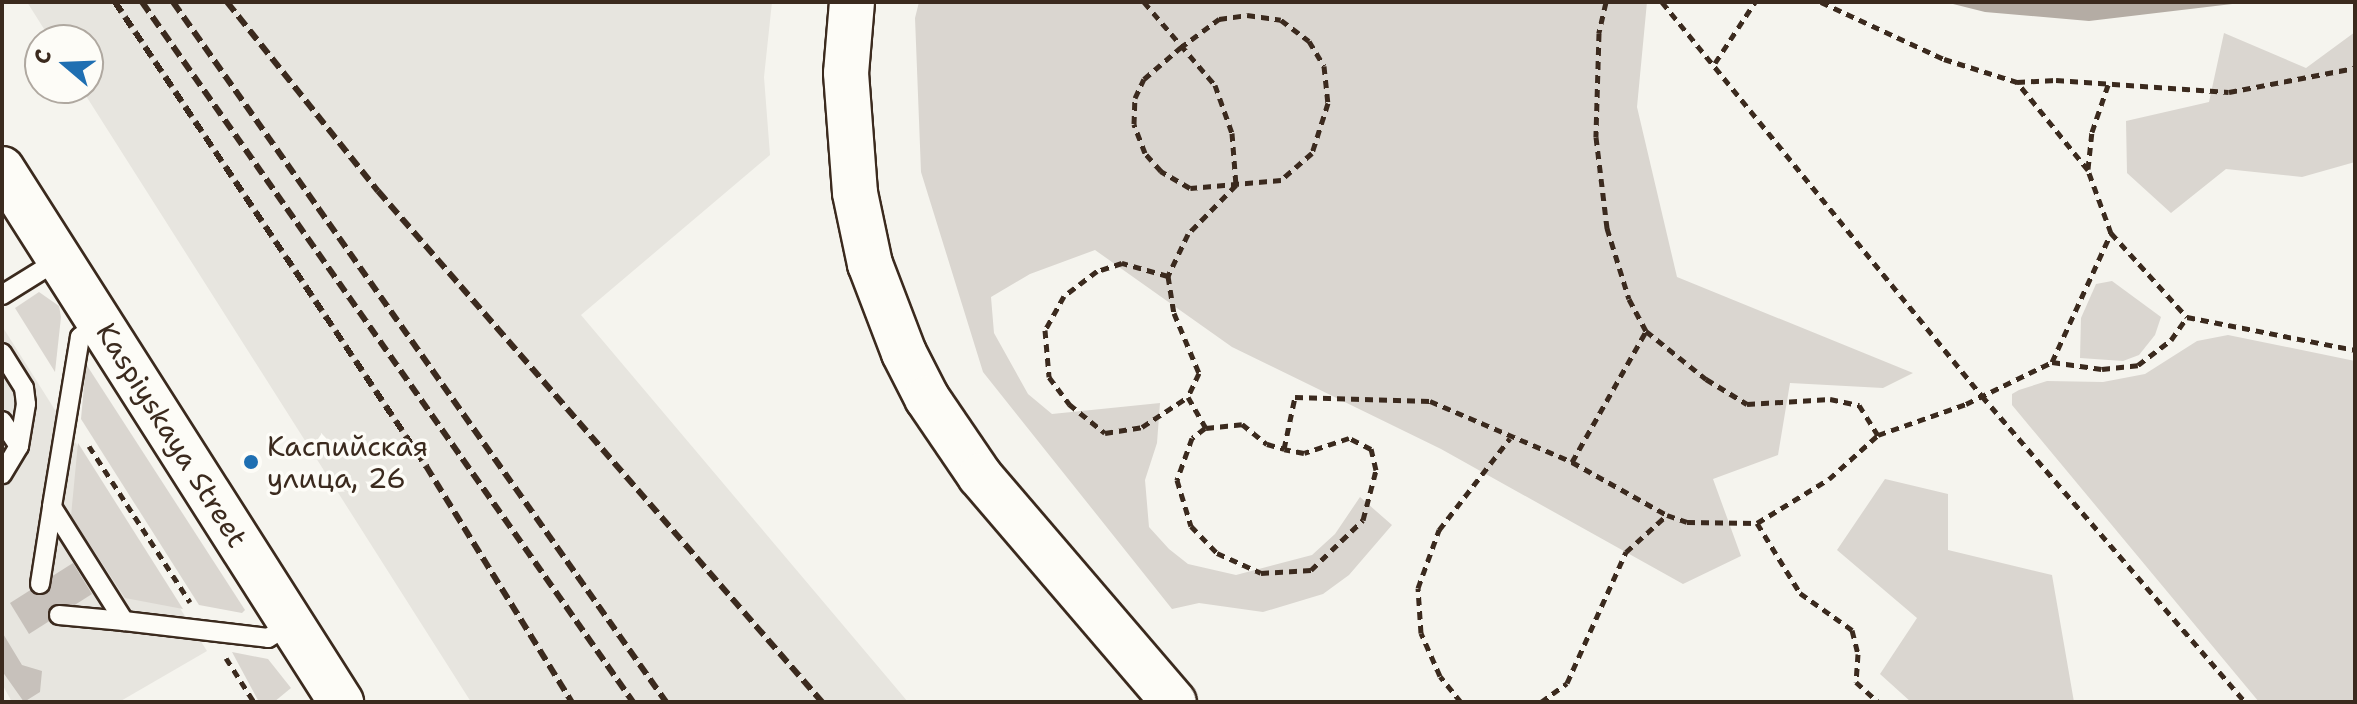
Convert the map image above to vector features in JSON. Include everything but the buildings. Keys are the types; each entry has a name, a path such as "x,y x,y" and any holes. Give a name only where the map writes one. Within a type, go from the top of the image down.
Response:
{"main road":[{"path":"852,2 846,73 855,193 870,264 904,353 980,476 1174,702"},
{"name":"Kaspiyskaya Street","path":"2,169 341,702"}],"lane":[{"path":"2,295 60,259"},
{"path":"40,584 80,337 100,321"},
{"path":"2,353 24,388 19,446 2,474"},
{"path":"2,421 19,446"},
{"path":"52,507 124,621"},
{"path":"59,615 268,638 291,624"}],"path":[{"path":"1144,2 1180,48 1215,85 1232,133 1236,185 1188,234 1168,276 1174,313 1199,373 1188,397 1142,427 1105,433 1069,404 1049,377 1045,330 1064,296 1097,271 1122,263 1168,276"},
{"path":"1606,2 1599,33 1596,137 1607,228 1629,299 1646,331 1706,379 1747,404 1830,399 1859,405 1878,435"},
{"path":"1662,2 1715,63 1982,396 2245,702"},
{"path":"1715,63 1755,2"},
{"path":"1821,2 1944,59 2017,82 2229,92 2355,68"},
{"path":"1247,15 1281,20 1309,41 1324,66 1328,103 1312,153 1281,180 1236,185 1190,188 1161,171 1145,153 1134,124 1135,98 1144,79 1219,19 1247,15"},
{"path":"2017,82 2088,170 2111,233 2187,317 2355,350"},
{"path":"2088,170 2092,132 2108,85"},
{"path":"2052,362 2111,233"},
{"path":"1284,449 1295,397 1430,401 1510,438 1572,462 1667,515 1687,522 1757,523 1829,479 1878,435 1982,396 2052,362 2102,369 2138,365 2171,340 2187,317"},
{"path":"1572,462 1646,331"},
{"path":"1188,397 1206,428"},
{"path":"68,413 254,702"},
{"path":"1242,424 1267,444 1284,449 1304,453 1349,438 1371,449 1376,470 1363,520 1311,570 1261,573 1217,553 1191,526 1177,480 1192,438 1206,428 1242,424"},
{"path":"1461,702 1440,676 1421,633 1418,588 1439,530 1510,438"},
{"path":"1541,702 1567,683 1626,552 1667,515"},
{"path":"1757,523 1800,593 1852,630 1858,654 1856,682 1878,702"}],"shaded area":[{"path":"27,2 772,2 764,77 770,155 581,315 908,702 471,702 91,104 104,104 104,24 41,24"},
{"path":"919,2 1647,2 1637,107 1677,277 1913,373 1883,388 1790,383 1778,455 1713,479 1741,556 1683,584 1441,449 1232,347 1095,250 1030,274 991,297 994,333 1028,394 1052,414 1160,403 1157,443 1145,480 1149,527 1169,549 1188,564 1236,575 1312,555 1335,534 1360,497 1392,525 1349,575 1323,594 1263,612 1199,603 1172,609 983,372 921,172 915,18"},
{"path":"1945,2 2249,2 2089,21 1985,12"},
{"path":"2355,32 2355,162 2302,177 2226,169 2171,213 2127,173 2126,121 2209,102 2224,33 2306,68"},
{"path":"2112,281 2161,317 2155,335 2139,355 2123,361 2080,358 2081,318 2096,284"},
{"path":"39,292 59,306 61,317 55,372 15,308"},
{"path":"2,326 207,651 119,702 12,702 2,684"},
{"path":"2228,335 2355,361 2355,702 2259,702 2012,405 2012,394 2019,390 2047,381 2103,382 2145,374 2197,341"},
{"path":"86,364 245,610 242,613 199,605 81,419"},
{"path":"78,443 183,609 125,598 71,516"},
{"path":"1885,479 1948,494 1948,550 2052,575 2074,702 1911,702 1880,674 1917,618 1837,550"},
{"path":"232,652 268,659 291,688 274,702 259,702"}],"railway":[{"path":"115,2 426,466 572,702"},
{"path":"142,2 633,702"},
{"path":"173,2 666,702"},
{"path":"227,2 378,191 822,702"}],"place":[{"name":"Каспийская улица, 26","path":"251,462"}]}
